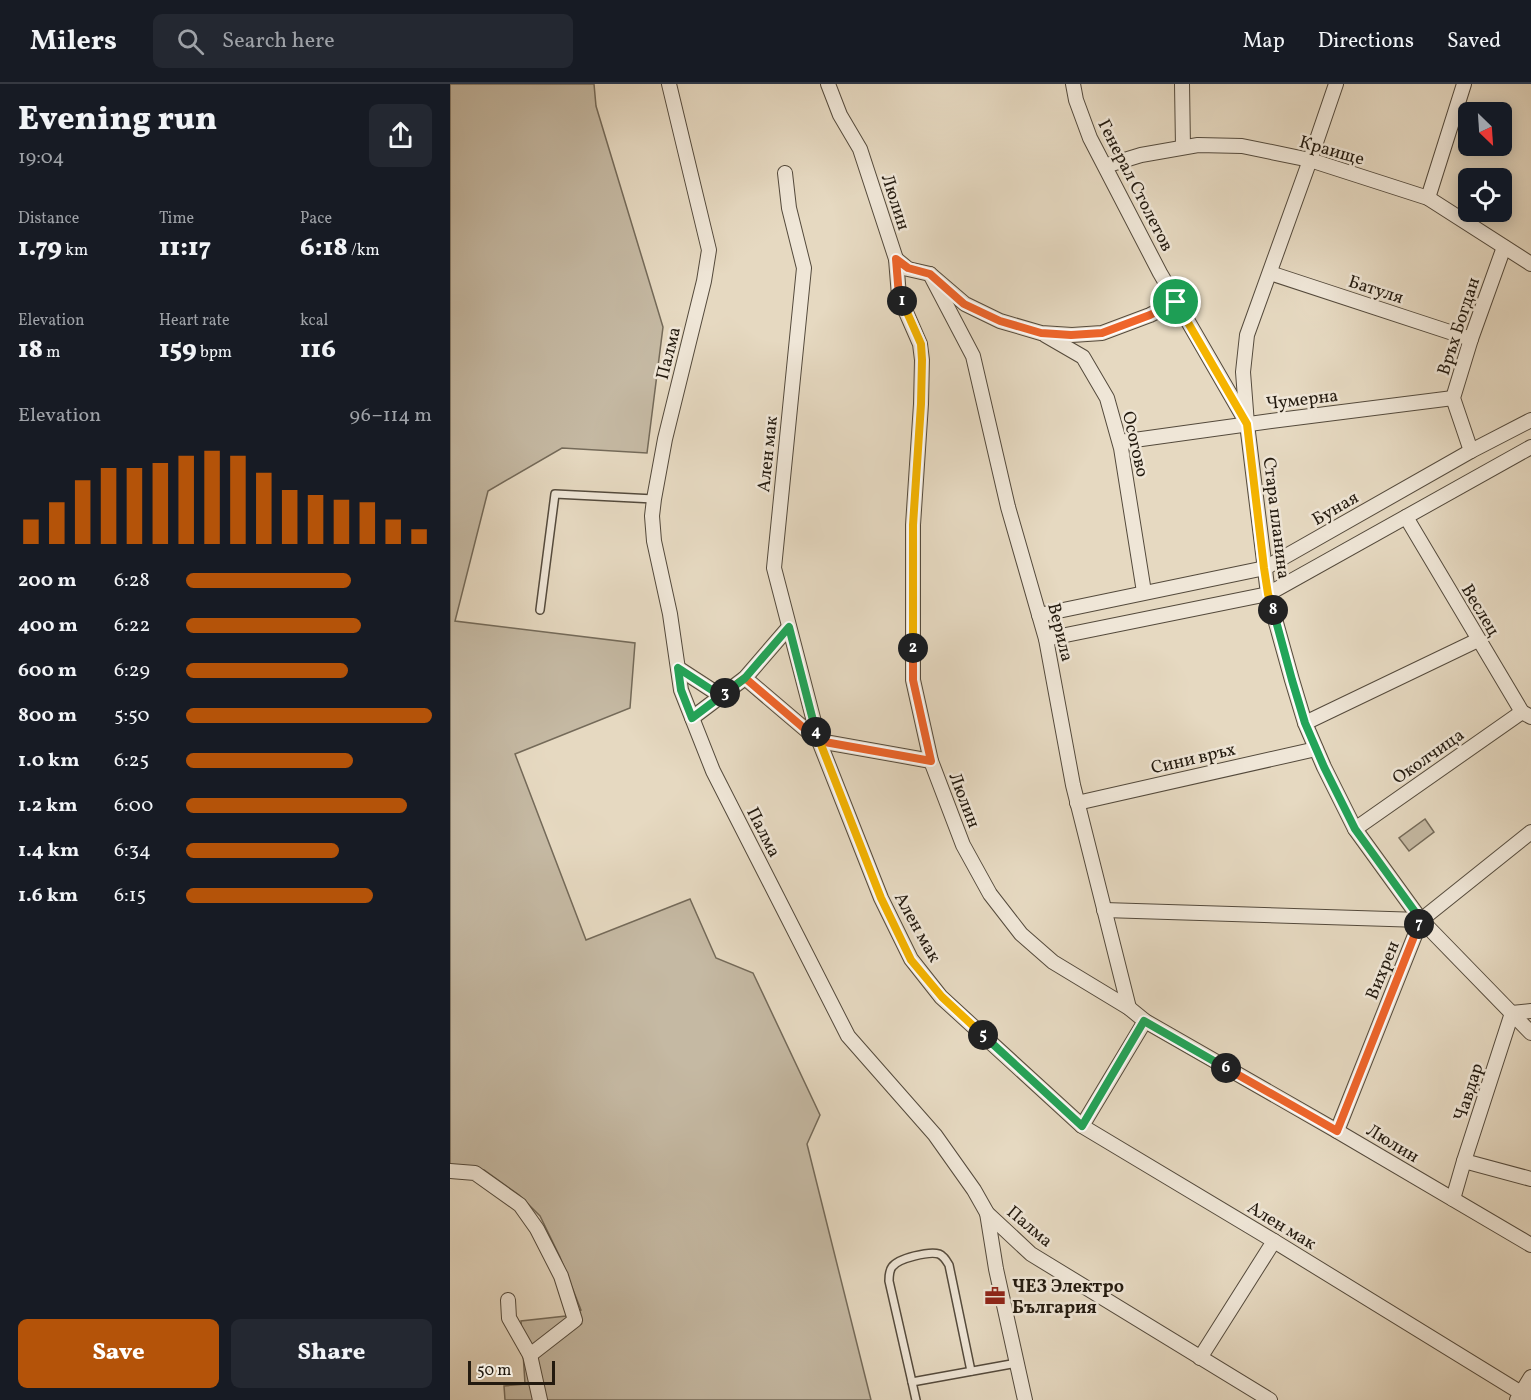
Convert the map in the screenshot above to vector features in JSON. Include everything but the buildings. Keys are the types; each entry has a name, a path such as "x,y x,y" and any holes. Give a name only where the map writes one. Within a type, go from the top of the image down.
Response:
{"street":[{"name":"Палма","path":"669,84 709,250 704,281 665,440 652,516 654,541 670,614 681,690 713,771 848,1036 935,1135 974,1190 987,1213 1031,1254 1269,1400"},
{"name":"Люлин","path":"828,84 840,116 860,149 896,259 899,296 921,344 921,404 913,525 913,680 931,761 963,845 990,894 1021,934 1053,962 1129,1008 1144,1021 1531,1245"},
{"name":"Генерал Столетов","path":"1073,84 1076,100 1090,138 1160,273 1247,424"},
{"path":"1182,84 1183,147"},
{"name":"Стара планина","path":"1336,84 1247,335 1243,372 1247,424 1268,594 1305,723 1355,829 1421,920 1531,1033"},
{"path":"1428,198 1464,84"},
{"name":"Краище","path":"1105,166 1141,155 1198,145 1242,146 1310,160 1428,198 1531,264"},
{"name":"Ален мак","path":"785,173 789,208 804,268 774,568 819,741 881,898 911,960 942,997 1082,1126 1274,1241 1523,1397"},
{"name":"Връх Богдан","path":"1471,451 1453,398 1471,339 1504,247"},
{"path":"896,259 908,268 930,274 964,304 1000,321 1041,333 1071,335 1102,333 1150,315 1176,302"},
{"name":"Батуля","path":"1270,273 1471,339"},
{"name":"Верила","path":"930,274 974,356 1008,507 1046,639 1077,802 1129,1008"},
{"name":"Осогово","path":"1041,333 1083,357 1107,398 1120,442 1144,592"},
{"name":"Чумерна","path":"1120,442 1453,398"},
{"name":"Буная","path":"1039,615 1264,568 1471,451 1531,420"},
{"path":"1046,639 1268,594 1531,447"},
{"name":"Веслец","path":"1406,517 1478,640 1526,715"},
{"path":"692,718 745,678 789,627"},
{"path":"1305,723 1478,640"},
{"path":"678,668 721,696"},
{"path":"745,678 819,741 931,761"},
{"name":"Околчица","path":"1355,829 1526,715"},
{"name":"Сини връх","path":"1077,802 1316,749"},
{"name":"Вихрен","path":"1337,1131 1421,920 1531,832"},
{"path":"1104,910 1421,920"},
{"path":"1512,1013 1531,1011"},
{"name":"Чавдар","path":"1453,1199 1512,1013"},
{"path":"1082,1126 1144,1021"},
{"path":"1464,1161 1531,1179"},
{"path":"450,1171 475,1173 520,1205 537,1229 561,1276 575,1320 530,1355"},
{"path":"987,1213 996,1269 1025,1400"},
{"path":"1200,1358 1274,1241"},
{"path":"508,1300 509,1318 530,1355 540,1400"},
{"path":"1523,1397 1531,1377"},
{"path":"1242,1383 1246,1400"}],"lane":[{"path":"540,610 555,494 654,499"},
{"path":"915,1400 889,1281 892,1267 904,1258 935,1253 946,1259 971,1371"},
{"path":"912,1382 1017,1363"}],"shaded area":[{"path":"450,84 594,84 596,106 663,327 647,453 562,448 488,491 455,621 635,643 630,708 515,754 586,940 690,899 716,958 753,973 820,1115 807,1144 871,1400 505,1400 504,1386 525,1384 521,1321 566,1316 581,1310 560,1257 540,1216 519,1195 484,1170 450,1165"},
{"path":"1425,819 1434,832 1409,851 1399,838"}],"place":[{"name":"ЧЕЗ Электро България","path":"995,1296"}],"route":[{"path":"1176,302 1150,315 1102,333 1071,335 1041,333 1000,321 964,304 930,274 908,268 896,259 899,296 921,344 921,404 913,525 913,680 931,761 819,741 745,678 721,696 678,668 681,690 692,718 745,678 789,627 819,741 881,898 911,960 942,997 1082,1126 1144,1021 1337,1131 1421,920 1355,829 1305,723 1268,594 1247,424 1176,302"}]}
